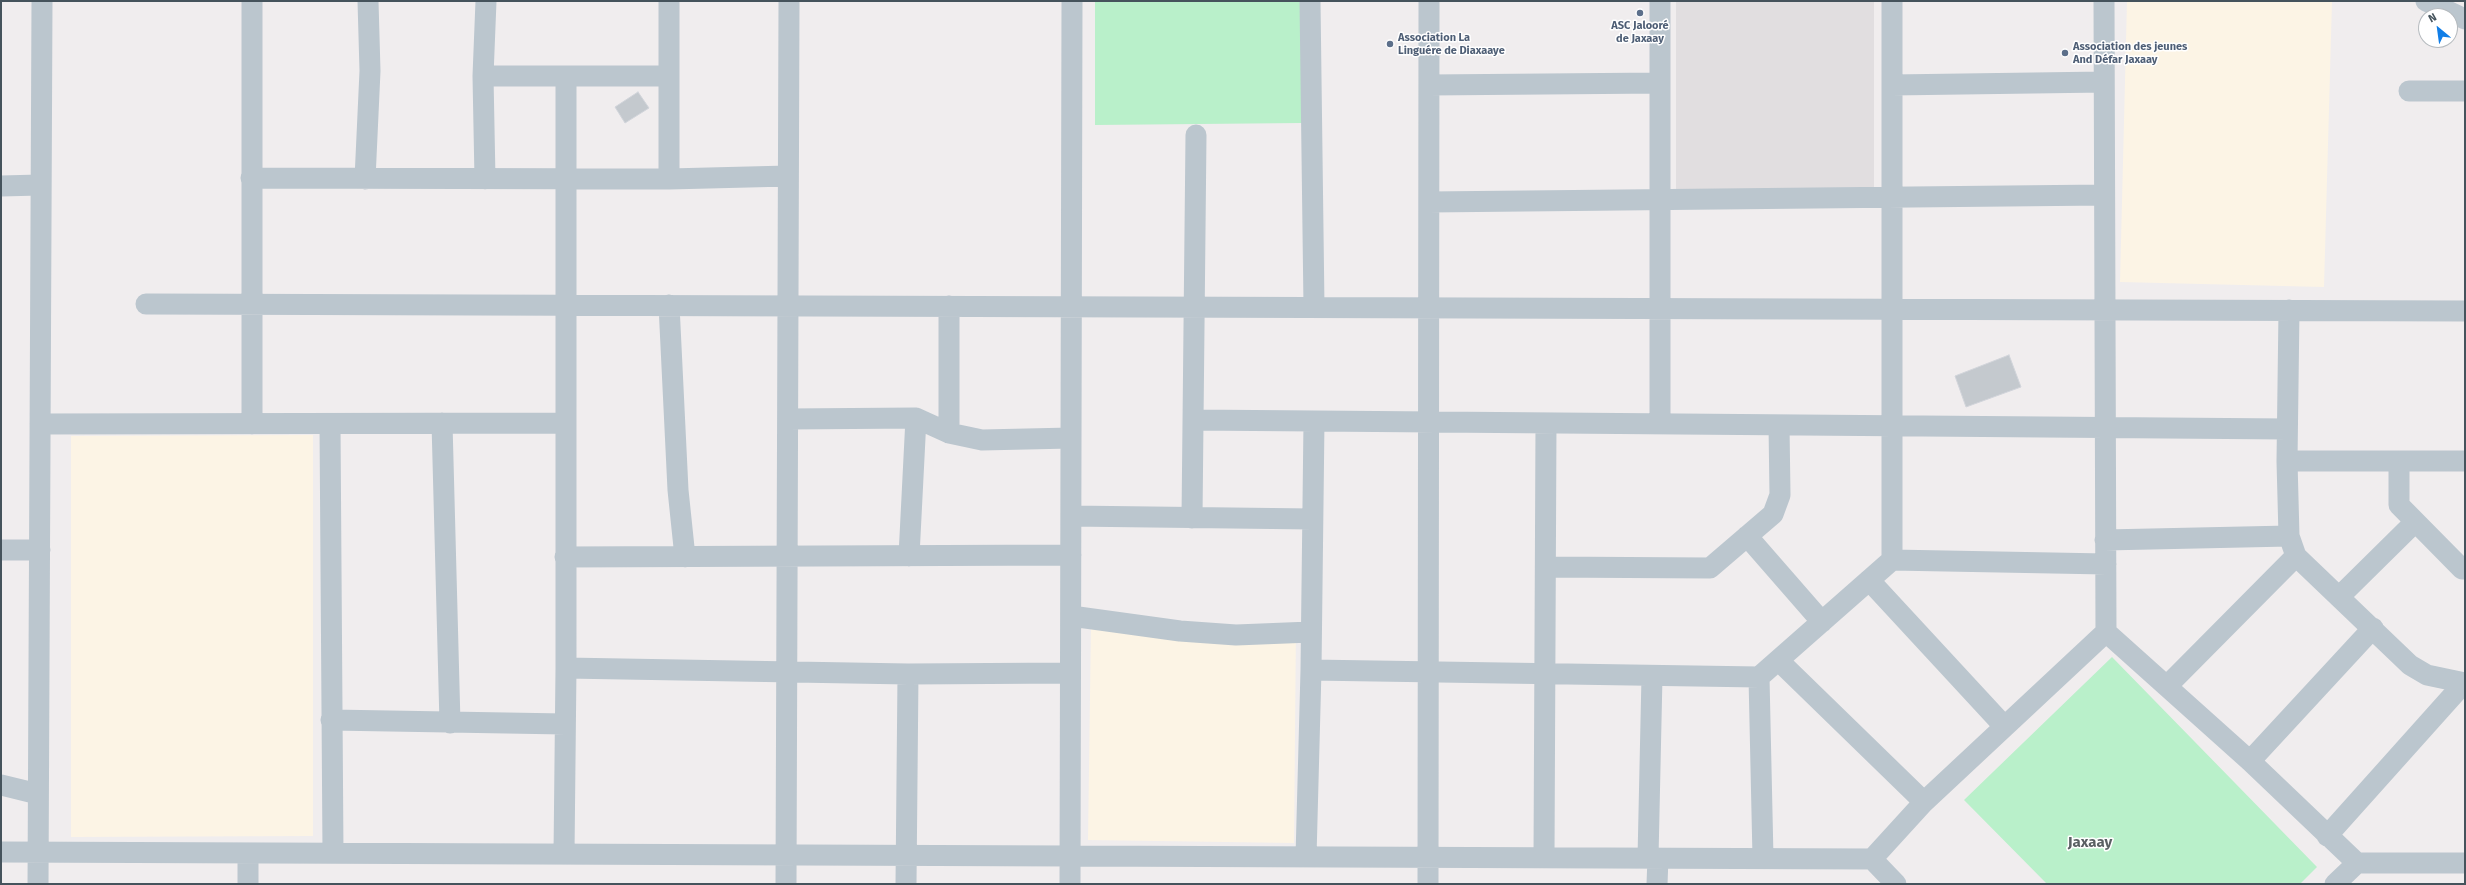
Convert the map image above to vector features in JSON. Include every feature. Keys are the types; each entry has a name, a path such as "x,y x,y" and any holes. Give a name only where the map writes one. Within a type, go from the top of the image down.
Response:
{"street":[{"path":"38,884 42,1"},
{"path":"252,1 252,424"},
{"path":"365,179 370,71 368,1"},
{"path":"485,179 483,76 486,1"},
{"path":"669,179 670,1"},
{"path":"786,884 789,1"},
{"path":"1070,884 1072,1"},
{"path":"1310,1 1314,307"},
{"path":"1428,884 1429,1"},
{"path":"1660,1 1660,424"},
{"path":"1892,1 1892,560"},
{"path":"1872,859 1924,802 2106,632 2104,1"},
{"path":"2426,1 2465,19"},
{"path":"483,76 670,76"},
{"path":"564,854 566,724 566,76"},
{"path":"1892,85 2104,82"},
{"path":"1429,85 1660,83"},
{"path":"2409,91 2465,92"},
{"path":"1192,518 1196,135"},
{"path":"251,178 669,179 788,176"},
{"path":"1,186 40,186"},
{"path":"1429,202 2104,195"},
{"path":"146,304 2465,310"},
{"path":"669,305 678,490 685,557"},
{"path":"949,306 949,433"},
{"path":"2288,310 2287,460 2289,536 2296,556 2410,665 2427,675 2464,683 2328,836"},
{"path":"788,419 916,418 949,433 982,440 1071,438"},
{"path":"908,556 916,418"},
{"path":"1193,420 2287,429"},
{"path":"1306,857 1311,670 1314,421"},
{"path":"442,423 450,723"},
{"path":"40,424 565,423"},
{"path":"1544,858 1546,423"},
{"path":"330,424 331,720 334,853"},
{"path":"1546,566 1710,568 1773,514 1780,495 1779,425"},
{"path":"2287,460 2465,460"},
{"path":"2399,461 2399,506 2462,569 2465,569"},
{"path":"1071,516 1312,519"},
{"path":"2340,597 2415,522"},
{"path":"1747,536 1822,622"},
{"path":"2106,540 2289,536"},
{"path":"1,550 40,550"},
{"path":"565,557 1071,556"},
{"path":"2168,685 2296,556"},
{"path":"1311,670 1759,677 1892,560 2106,564"},
{"path":"1869,580 2004,726"},
{"path":"1071,616 1180,632 1236,635 1311,632"},
{"path":"2250,761 2373,628"},
{"path":"2106,632 2168,685 2357,863 2465,864"},
{"path":"1778,660 1924,802"},
{"path":"566,668 908,674 1070,673"},
{"path":"906,884 908,674"},
{"path":"1652,676 1653,858 1657,884"},
{"path":"1759,677 1763,858"},
{"path":"331,720 566,724"},
{"path":"1,785 38,794"},
{"path":"1,852 1872,859 1896,884"},
{"path":"248,853 248,884"},
{"path":"2339,882 2357,863"}],"shaded area":[{"path":"1676,1 1874,1 1874,190 1676,191"},
{"path":"2127,1 2332,1 2324,287 2120,282"},
{"path":"313,435 313,836 71,837 71,436"},
{"path":"1091,625 1296,625 1294,843 1088,840"}],"green space":[{"path":"1095,1 1302,1 1302,123 1095,125"},
{"path":"2112,657 2317,867 2300,884 2047,884 1964,800"}],"building":[{"path":"638,92 649,108 625,123 615,107"},
{"path":"2009,355 2021,387 1966,407 1955,376"}],"place":[{"name":"ASC Jalooré de Jaxaay","path":"1640,13"},
{"name":"Association La Linguére de Diaxaaye","path":"1390,44"},
{"name":"Association des jeunes And Défar Jaxaay","path":"2065,53"}],"district":[{"name":"Jaxaay","path":"2090,843"}]}
